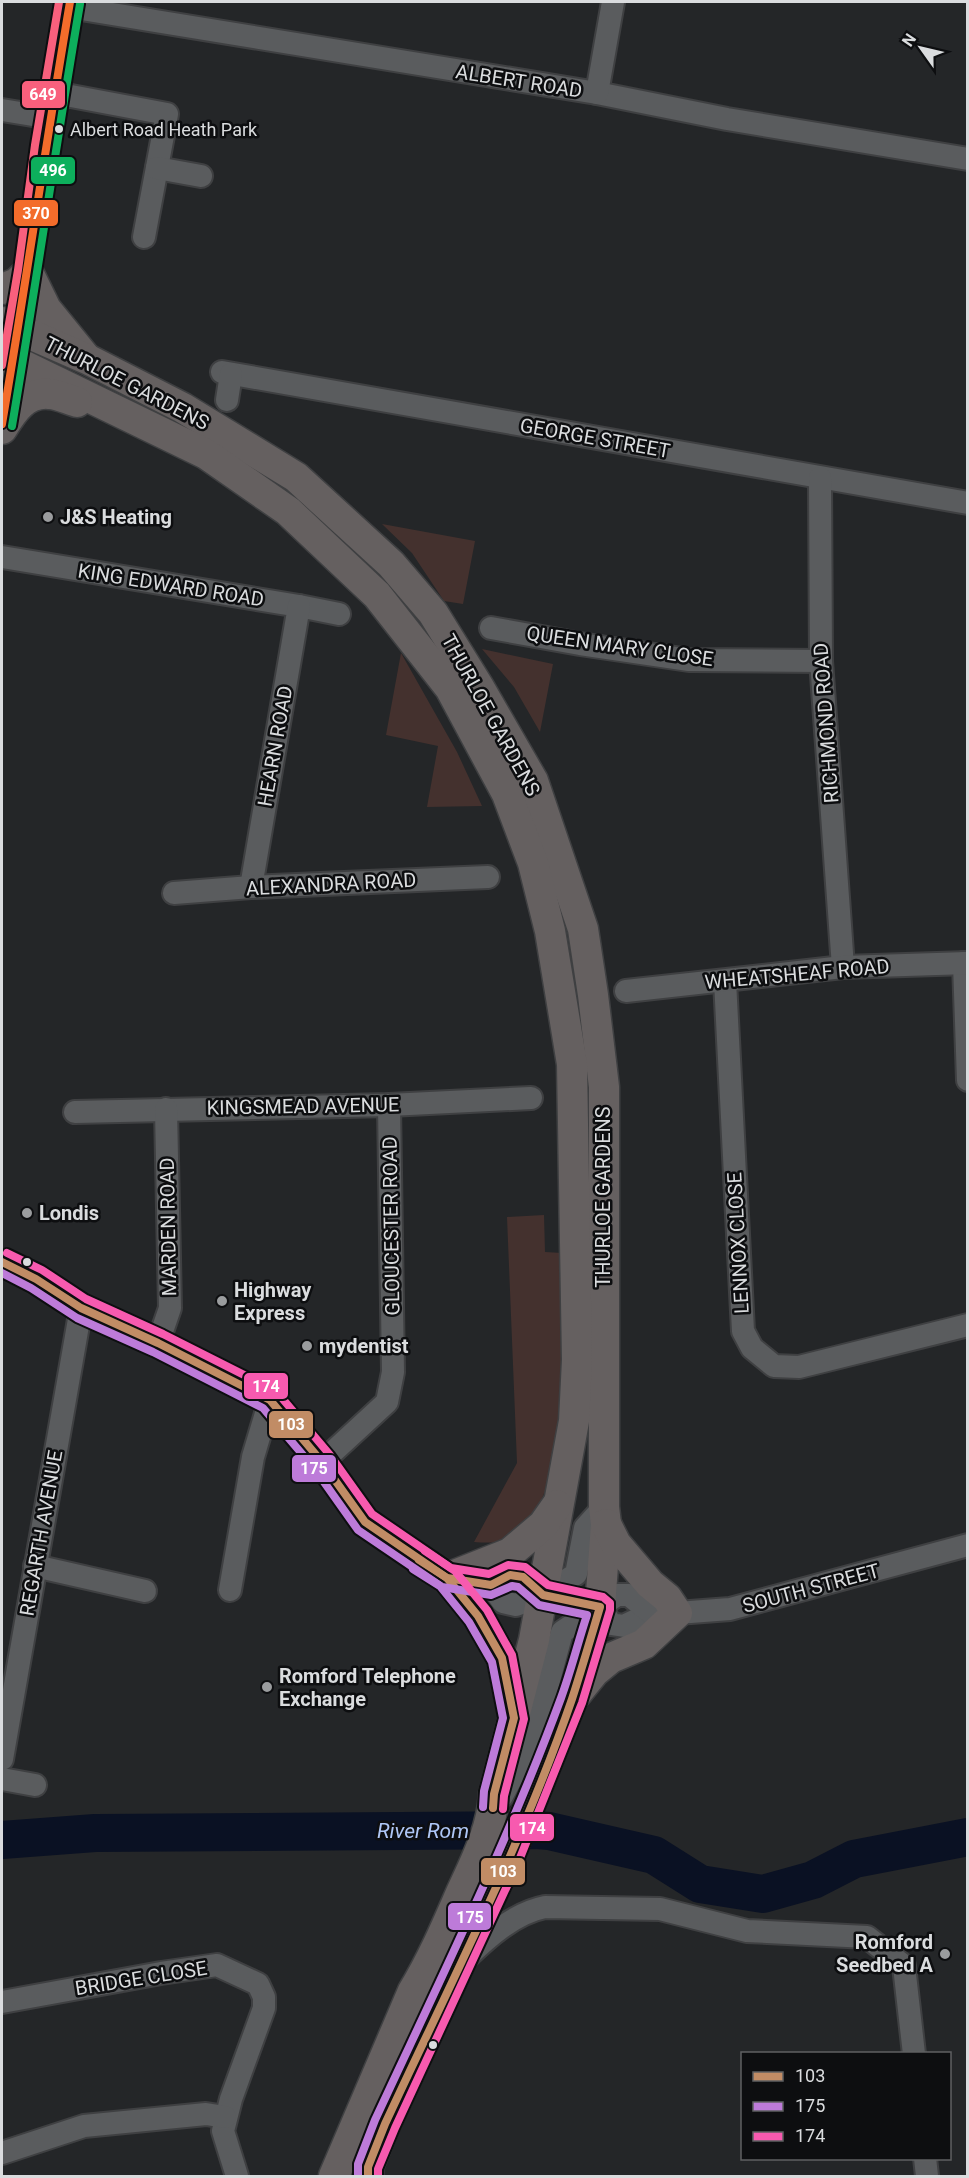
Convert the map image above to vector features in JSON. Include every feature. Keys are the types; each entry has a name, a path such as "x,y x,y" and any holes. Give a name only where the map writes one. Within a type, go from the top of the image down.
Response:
{"main road":[{"path":"2,289 17,283 28,272 46,309 87,359"},
{"name":"THURLOE GARDENS","path":"10,325 87,359 183,408 296,477 391,564 433,613 533,781 583,929 604,1087 605,1516 600,1607 572,1699"},
{"name":"THURLOE GARDENS","path":"8,358 206,454 288,511 377,595 450,688 507,794 533,863 550,931 572,1064 578,1360 574,1421 543,1595 534,1640 494,1794 496,1850"},
{"path":"2,429 17,405 32,397 50,394 132,419"},
{"path":"514,1718 502,1658 478,1616 447,1578 510,1553 543,1525 561,1500"},
{"path":"334,2176 413,1990 496,1850 526,1815 572,1699 594,1672 611,1658 644,1644 664,1613 667,1598 650,1584 616,1544 605,1516"},
{"path":"368,2176 368,2167 377,2141 454,1970 496,1850"}],"street":[{"path":"597,93 613,2"},
{"path":"2,424 10,325 28,272 70,4"},
{"name":"ALBERT ROAD","path":"70,4 597,93 727,119 968,159"},
{"path":"55,93 167,114 144,237"},
{"path":"2,110 51,118"},
{"path":"157,168 201,176"},
{"name":"GEORGE STREET","path":"227,400 227,373 968,503"},
{"name":"RICHMOND ROAD","path":"820,478 821,661 843,967"},
{"name":"KING EDWARD ROAD","path":"2,557 339,614"},
{"name":"HEARN ROAD","path":"251,887 300,606"},
{"name":"QUEEN MARY CLOSE","path":"491,628 689,660 821,661"},
{"name":"ALEXANDRA ROAD","path":"174,893 251,887 488,877"},
{"path":"966,963 968,1080"},
{"name":"WHEATSHEAF ROAD","path":"626,991 843,967 966,963"},
{"name":"LENNOX CLOSE","path":"725,981 743,1331 752,1348 774,1366 799,1367 968,1325"},
{"name":"KINGSMEAD AVENUE","path":"75,1112 389,1105 531,1098"},
{"name":"GLOUCESTER ROAD","path":"322,1462 387,1402 393,1372 389,1105"},
{"name":"MARDEN ROAD","path":"158,1343 170,1308 166,1109"},
{"name":"SOUTH STREET","path":"2,1262 36,1279 81,1308 158,1343 270,1400 322,1462 365,1522 447,1578 491,1585 510,1575 523,1577 543,1595 600,1607 611,1624 624,1626 664,1613 730,1609 968,1545"},
{"name":"REGARTH AVENUE","path":"2,1759 81,1308"},
{"path":"230,1590 253,1456 270,1400"},
{"path":"543,1595 576,1575 585,1528 605,1516"},
{"path":"35,1566 145,1591"},
{"path":"493,1813 534,1736 562,1632 600,1607"},
{"path":"2,1779 35,1785"},
{"path":"454,1970 486,1938 531,1910 545,1907 660,1909 747,1931 867,1937 904,1966 914,2052"},
{"name":"BRIDGE CLOSE","path":"2,2002 217,1965 258,1984 264,1997 264,2008 225,2117 223,2131 237,2175"},
{"path":"2,2153 84,2126 206,2114 225,2117"},
{"path":"925,2160 927,2176"}],"shaded area":[{"path":"382,524 475,541 463,604 444,601 412,553"},
{"path":"482,649 553,664 540,732 514,687"},
{"path":"401,653 457,752 482,806 427,807 438,746 386,735"},
{"path":"544,1215 545,1252 562,1253 563,1392 554,1464 544,1495 520,1531 501,1541 474,1542 517,1463 507,1217"}],"waterway":[{"name":"River Rom","path":"2,1840 95,1833 536,1830 654,1855 700,1884 763,1894 813,1880 854,1859 968,1837"}],"transit line":[{"name":"649","path":"2,365 59,2"},
{"name":"370","path":"2,424 70,2"},
{"name":"496","path":"12,426 80,4"},
{"name":"174","path":"7,1253 42,1270 86,1299 163,1334 276,1391 330,1455 372,1514 451,1568 489,1574 508,1565 525,1567 548,1585 603,1597 610,1603 610,1610 582,1703 520,1858 395,2128 378,2169 378,2176"},
{"name":"103","path":"2,1262 36,1279 81,1308 158,1343 270,1400 322,1462 365,1522 447,1578 491,1585 510,1575 523,1577 543,1595 600,1607 572,1699 531,1807 484,1914 385,2124 368,2167 368,2176"},
{"name":"175","path":"2,1273 31,1288 77,1318 153,1352 263,1408 314,1468 358,1530 442,1587 491,1595 512,1586 518,1587 539,1605 587,1615 561,1698 519,1805 375,2120 358,2164 358,2176"},
{"name":"174","path":"425,1551 455,1571 487,1610 512,1655 524,1719 504,1796 503,1809"},
{"name":"103","path":"419,1560 447,1578 478,1616 502,1658 514,1718 494,1794 493,1808"},
{"name":"175","path":"413,1569 440,1586 469,1622 492,1662 503,1718 484,1791 483,1807"}],"place":[{"name":"Albert Road Heath Park","path":"59,129"},
{"name":"J&S Heating","path":"48,517"},
{"name":"Londis","path":"27,1213"},
{"name":"Highway Express","path":"222,1301"},
{"name":"mydentist","path":"307,1346"},
{"name":"Romford Telephone Exchange","path":"267,1687"},
{"name":"Romford Seedbed A","path":"945,1954"}]}
